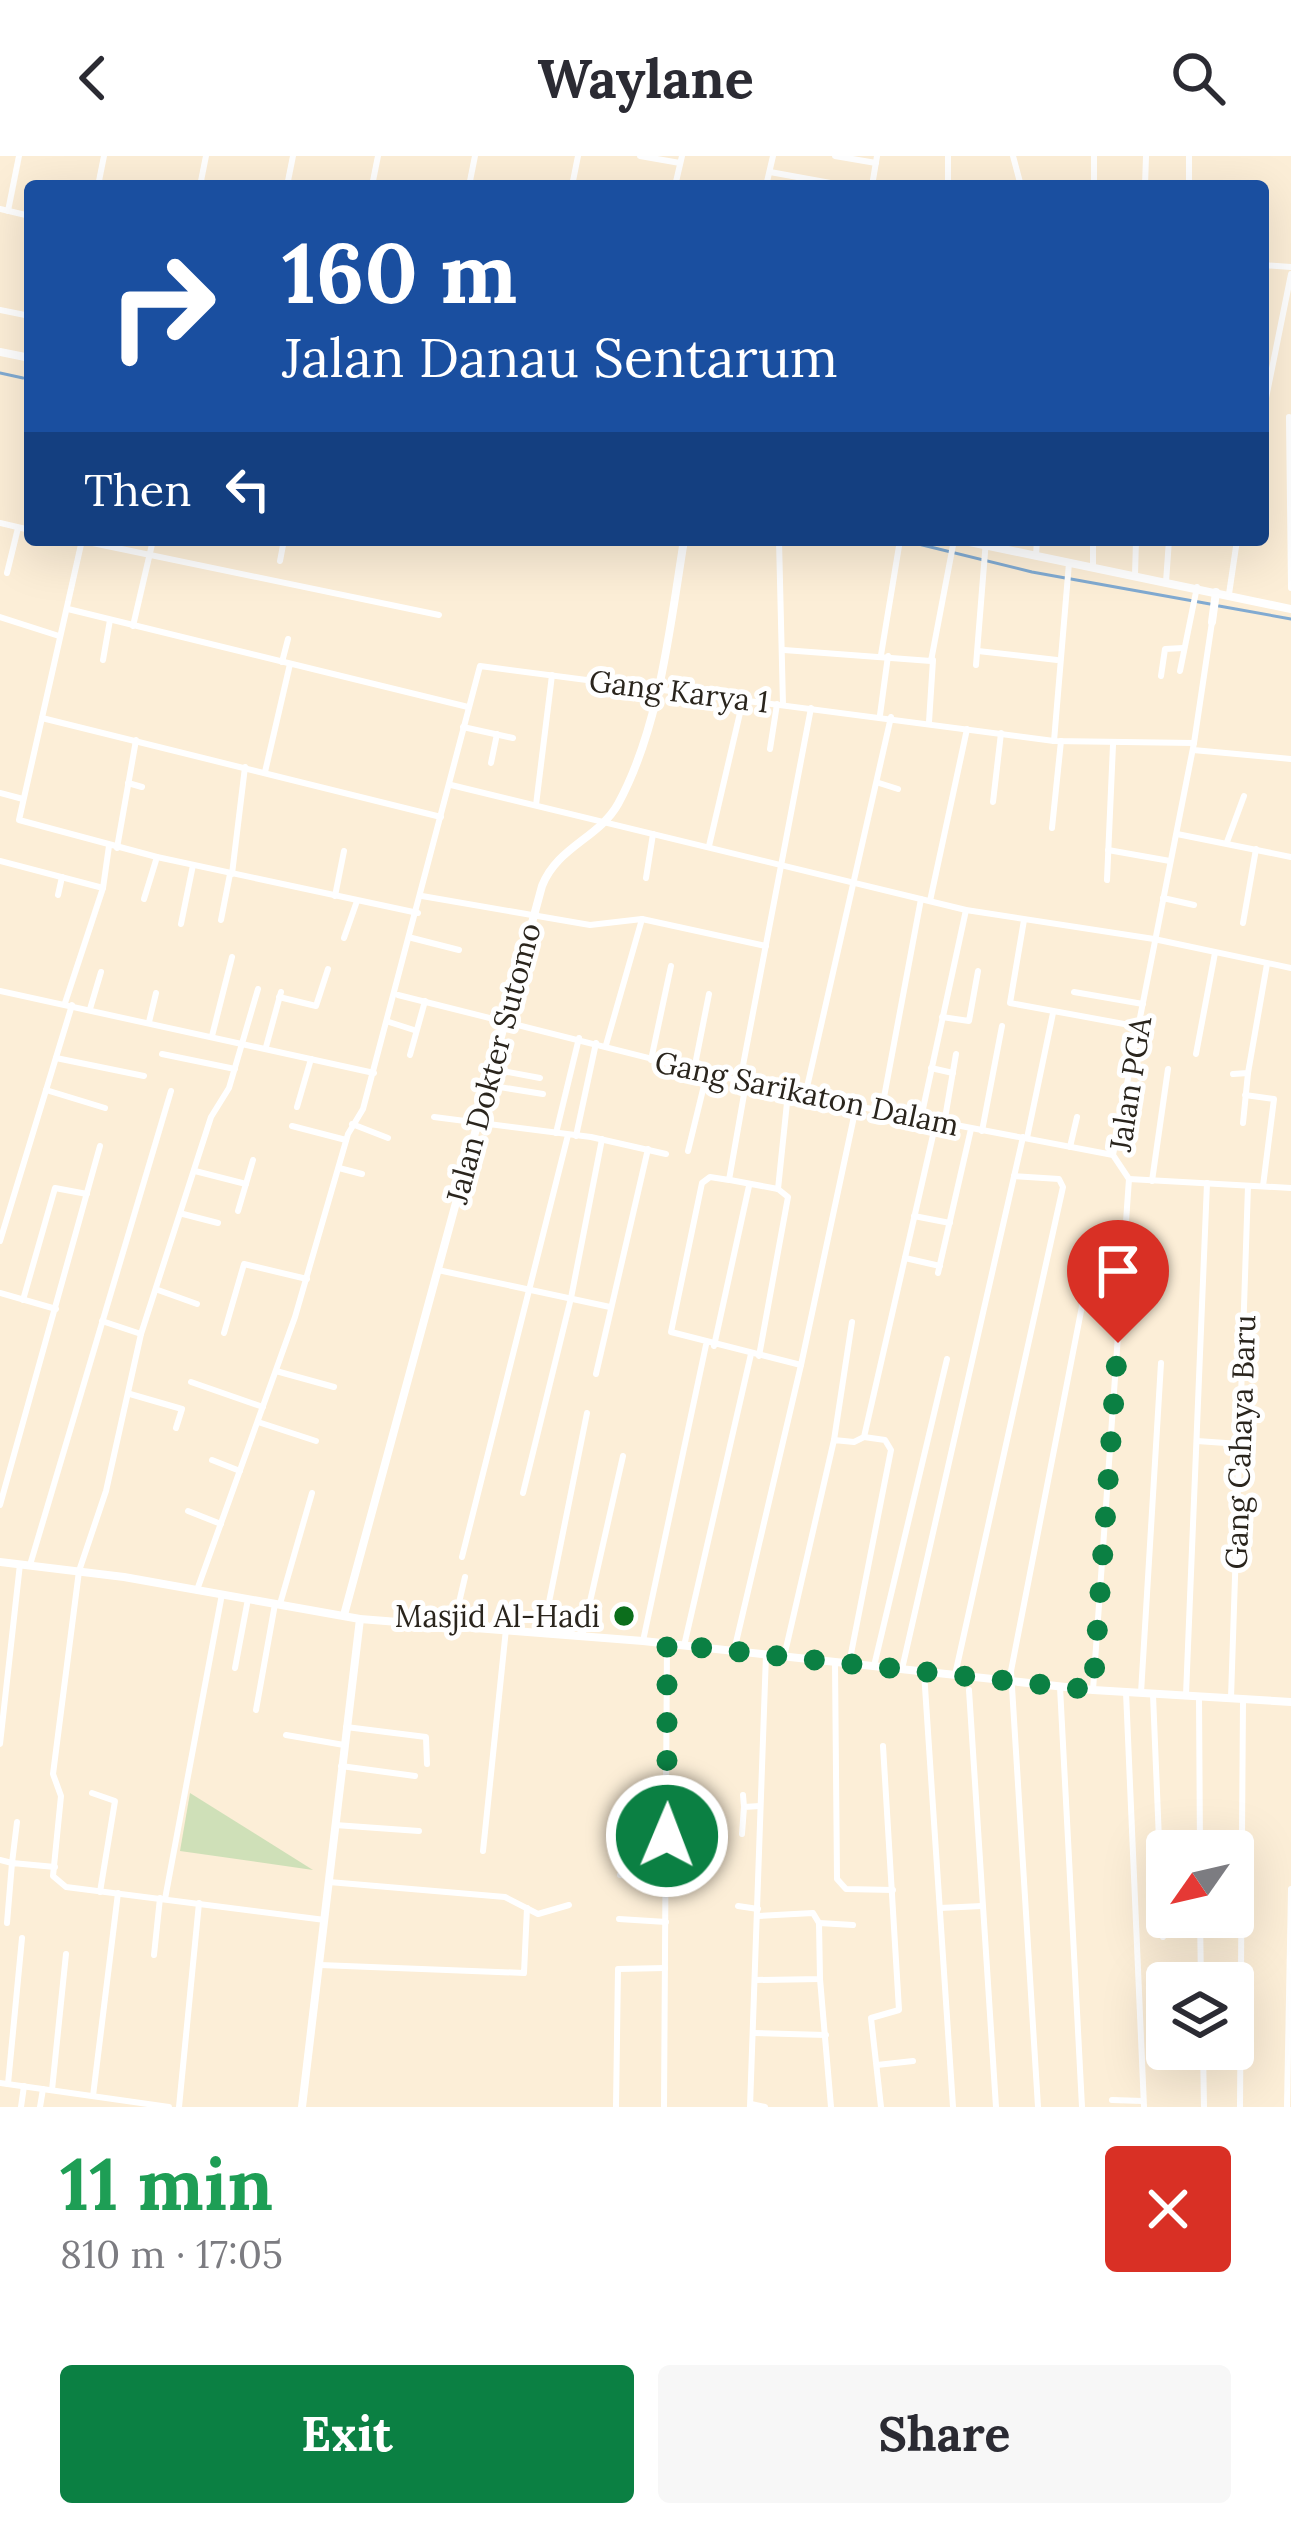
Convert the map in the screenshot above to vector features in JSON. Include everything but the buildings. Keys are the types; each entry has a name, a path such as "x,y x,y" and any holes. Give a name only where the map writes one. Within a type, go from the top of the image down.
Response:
{"street":[{"path":"4,210 19,156"},
{"path":"640,156 681,159"},
{"path":"768,180 773,156"},
{"path":"835,156 876,160"},
{"path":"770,172 814,180"},
{"path":"1269,372 1291,270"},
{"path":"1289,417 1291,588"},
{"path":"0,523 24,529"},
{"path":"7,574 18,528"},
{"path":"80,546 18,818 26,825 113,847 418,914"},
{"path":"108,546 439,615"},
{"path":"133,626 151,546"},
{"path":"280,561 283,546"},
{"name":"Jalan Dokter Sutomo","path":"344,1615 534,914 551,866 602,822 624,790 657,688 683,546"},
{"path":"770,749 780,705 784,650 779,546"},
{"path":"880,715 899,546"},
{"path":"929,722 932,659 954,546"},
{"path":"976,665 986,546"},
{"path":"998,546 1291,609"},
{"path":"1036,555 1037,546"},
{"path":"1093,546 1093,567"},
{"path":"1135,575 1136,546"},
{"path":"1166,582 1169,546"},
{"path":"1228,594 1236,546"},
{"path":"1052,828 1057,660 1070,563"},
{"path":"1180,671 1197,588"},
{"path":"1212,622 1216,591"},
{"path":"68,609 468,707"},
{"path":"0,617 61,636"},
{"path":"103,660 110,620"},
{"name":"Jalan PGA","path":"1093,1690 1129,1178 1113,1155 1193,747 1212,622"},
{"path":"265,772 288,639"},
{"path":"1161,676 1166,649 1183,648"},
{"path":"784,650 932,659"},
{"path":"978,651 1057,660"},
{"name":"Gang Karya 1","path":"197,1590 307,1279 346,1140 362,1112 482,665 1057,741 1193,747 1291,759"},
{"path":"536,806 552,675"},
{"path":"709,847 743,700"},
{"path":"729,1180 779,866 811,708"},
{"path":"805,1096 891,717"},
{"path":"42,718 442,817"},
{"path":"464,727 513,738"},
{"path":"882,1108 967,728"},
{"path":"491,763 496,734"},
{"path":"993,802 1001,734"},
{"path":"0,1241 103,888 136,740"},
{"path":"1107,880 1113,745"},
{"path":"221,920 245,767"},
{"path":"128,783 142,787"},
{"path":"879,783 898,789"},
{"path":"450,785 966,910 1154,939 1291,968"},
{"path":"0,794 23,800"},
{"path":"1227,842 1244,796"},
{"path":"646,878 653,833"},
{"path":"1176,833 1291,857"},
{"path":"1243,922 1256,849"},
{"path":"1108,850 1170,862"},
{"path":"335,896 344,851"},
{"path":"144,899 157,857"},
{"path":"0,860 103,888"},
{"path":"181,924 193,866"},
{"path":"58,895 62,878"},
{"path":"422,896 590,925 642,919 766,946"},
{"path":"1162,898 1195,905"},
{"path":"344,938 357,901"},
{"path":"921,1118 966,910"},
{"path":"606,1045 642,919"},
{"path":"1024,920 1010,1004 1137,1027"},
{"path":"412,938 459,950"},
{"path":"1196,1054 1215,953"},
{"path":"212,1036 232,957"},
{"path":"1243,1123 1267,964"},
{"path":"651,1060 671,966"},
{"path":"266,1047 280,995 316,1006 328,969"},
{"path":"942,1017 969,1021 978,971"},
{"path":"89,1009 101,972"},
{"path":"258,988 235,1069 213,1111 141,1334 130,1394 79,1571 53,1774 62,1796 54,1879 66,1888 325,1920"},
{"path":"0,991 374,1072"},
{"path":"1074,992 1143,1004"},
{"path":"148,1022 157,993"},
{"name":"Gang Sarikaton Dalam","path":"396,994 788,1093 1113,1155"},
{"path":"694,1070 709,994"},
{"path":"410,1055 424,1001"},
{"path":"902,1669 1053,1013"},
{"path":"389,1022 416,1031"},
{"path":"982,1131 1002,1026"},
{"path":"556,1133 579,1038"},
{"path":"462,1557 528,1288 596,1042"},
{"path":"163,1054 235,1069"},
{"path":"864,1437 956,1054"},
{"path":"56,1058 144,1076"},
{"path":"297,1107 311,1058"},
{"path":"931,1068 953,1073"},
{"path":"489,1069 540,1078"},
{"path":"1152,1181 1168,1069"},
{"path":"1233,1074 1248,1072"},
{"path":"688,1151 707,1073"},
{"path":"484,1085 543,1094"},
{"path":"46,1090 105,1108"},
{"path":"0,1744 25,1565 171,1091"},
{"path":"778,1189 788,1093"},
{"path":"1246,1095 1274,1099 1263,1186"},
{"path":"734,1651 856,1107"},
{"path":"434,1117 602,1139 666,1154"},
{"path":"1070,1147 1077,1117"},
{"path":"352,1124 388,1138"},
{"path":"292,1126 346,1140"},
{"path":"904,1258 939,1269 971,1130"},
{"path":"523,1493 571,1298 602,1139"},
{"path":"0,1504 100,1146"},
{"path":"596,1374 648,1150"},
{"path":"238,1211 253,1160"},
{"path":"339,1168 362,1174"},
{"path":"194,1171 246,1184"},
{"path":"955,1676 1063,1187 1059,1179 1014,1176"},
{"path":"684,1646 755,1355 788,1201 778,1189 710,1177 702,1183 671,1331 710,1346 755,1355 801,1365"},
{"path":"1129,1178 1291,1188"},
{"path":"1186,1695 1207,1183"},
{"path":"643,1641 749,1185"},
{"name":"Gang Cahaya Baru","path":"1231,1699 1248,1186"},
{"path":"23,1300 55,1188 87,1194"},
{"path":"182,1214 218,1223"},
{"path":"914,1216 950,1223"},
{"path":"224,1334 244,1264 307,1279"},
{"path":"438,1270 611,1307"},
{"path":"158,1290 196,1304"},
{"path":"0,1293 56,1309"},
{"path":"1038,2107 1014,1682 1036,1524 1083,1301 1088,1297 1121,1300"},
{"path":"102,1321 141,1334"},
{"path":"784,1657 834,1440 852,1322"},
{"path":"874,1666 946,1359"},
{"path":"1141,1693 1161,1363"},
{"path":"276,1371 334,1387"},
{"path":"191,1382 263,1407"},
{"path":"130,1394 182,1409 176,1428"},
{"path":"543,1632 587,1413"},
{"path":"258,1422 316,1441"},
{"path":"834,1440 887,1441 891,1450 849,1664"},
{"path":"1197,1442 1240,1444"},
{"path":"582,1636 623,1456"},
{"path":"212,1460 240,1472"},
{"path":"256,1710 278,1604 312,1493"},
{"path":"188,1511 221,1524"},
{"path":"0,1562 360,1619 643,1641 902,1669 955,1676 968,1683 1014,1682 1291,1702"},
{"path":"454,1624 465,1577"},
{"path":"154,1955 222,1594"},
{"path":"236,1668 248,1599"},
{"path":"302,2107 360,1619"},
{"path":"483,1851 506,1629"},
{"path":"664,2107 667,1644"},
{"path":"765,2107 751,2105 766,1654"},
{"path":"835,1663 837,1879 846,1889 893,1890"},
{"path":"924,1672 953,2107"},
{"path":"968,1683 996,2107"},
{"path":"1060,1687 1082,2107"},
{"path":"1112,2100 1144,2104 1126,1692"},
{"path":"1153,1694 1159,1830"},
{"path":"1199,1697 1199,1830"},
{"path":"1240,2107 1243,1700"},
{"path":"346,1727 426,1737 427,1764"},
{"path":"286,1735 344,1745"},
{"path":"881,2107 872,2018 899,2010 884,1746"},
{"path":"341,1766 415,1775"},
{"path":"92,1793 115,1801 100,1892"},
{"path":"742,1834 743,1795"},
{"path":"744,1807 760,1806"},
{"path":"7,1923 16,1822"},
{"path":"335,1825 419,1831"},
{"path":"619,1832 667,1836"},
{"path":"0,1861 55,1867"},
{"path":"620,1875 666,1876"},
{"path":"329,1882 505,1897 538,1914 569,1905"},
{"path":"1287,2107 1291,1889"},
{"path":"93,2096 118,1893"},
{"path":"179,2107 200,1904"},
{"path":"738,1906 757,1912 813,1913 819,1923 831,2107"},
{"path":"940,1908 982,1906"},
{"path":"320,1965 524,1973 527,1908"},
{"path":"620,1919 666,1922"},
{"path":"819,1923 853,1925"},
{"path":"22,1938 4,2084 169,2107"},
{"path":"40,2107 48,2090 66,1954"},
{"path":"616,2107 617,1971 665,1968"},
{"path":"755,1980 820,1979"},
{"path":"753,2033 826,2035"},
{"path":"878,2065 913,2060"},
{"path":"1203,2070 1204,2107"},
{"path":"21,2107 24,2086"}],"green space":[{"path":"190,1793 313,1870 180,1851"}],"waterway":[{"path":"0,373 23,378"},
{"path":"926,546 1032,572 1210,604"},
{"path":"1219,606 1291,619"}],"place":[{"name":"Masjid Al-Hadi","path":"624,1616"}],"route":[{"path":"667,1836 667,1644 1093,1690 1118,1343"}]}
